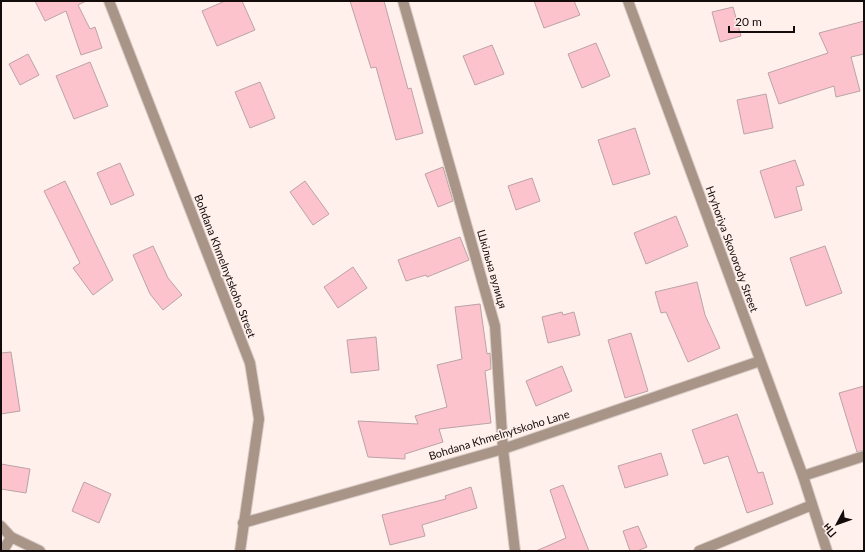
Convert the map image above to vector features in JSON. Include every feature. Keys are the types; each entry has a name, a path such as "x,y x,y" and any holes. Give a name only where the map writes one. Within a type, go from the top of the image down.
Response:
{"street":[{"name":"Bohdana Khmelnytskoho Street","path":"109,1 250,362 259,420 240,551"},
{"name":"Шкільна вулиця","path":"403,1 495,326 504,449 514,551"},
{"name":"Hryhoriya Skovorody Street","path":"628,1 803,476 827,551"},
{"name":"Bohdana Khmelnytskoho Lane","path":"243,524 504,449 760,361"},
{"path":"803,476 864,456"},
{"path":"699,551 812,505"},
{"path":"1,526 11,537 40,551"},
{"path":"3,551 11,537"}],"building":[{"path":"35,1 86,1 78,5 90,29 95,27 102,48 81,55 66,11 45,21"},
{"path":"225,1 242,1 255,30 217,46 202,11"},
{"path":"350,1 384,1 408,89 411,88 423,133 396,140 376,67 371,68"},
{"path":"534,1 574,1 580,15 544,28"},
{"path":"733,7 741,36 720,42 712,12"},
{"path":"864,21 864,54 851,57 860,91 836,97 834,86 779,104 768,73 828,53 819,33"},
{"path":"596,43 610,76 582,88 568,54"},
{"path":"492,45 504,74 475,85 463,56"},
{"path":"28,54 39,75 20,85 9,64"},
{"path":"90,62 108,106 74,119 56,76"},
{"path":"260,82 275,118 250,128 235,92"},
{"path":"766,94 773,128 744,134 737,100"},
{"path":"635,128 650,174 613,185 598,140"},
{"path":"795,160 804,185 796,187 802,210 775,218 760,171"},
{"path":"120,163 134,195 111,205 97,173"},
{"path":"443,167 453,201 438,207 425,174"},
{"path":"532,178 540,201 516,210 508,186"},
{"path":"65,181 113,280 93,295 73,268 80,263 44,191"},
{"path":"305,181 329,214 313,225 290,192"},
{"path":"676,216 688,246 646,264 634,233"},
{"path":"460,237 469,260 427,277 426,275 406,281 398,260"},
{"path":"153,246 168,278 182,295 163,310 150,294 133,255"},
{"path":"825,246 842,293 806,306 790,258"},
{"path":"353,267 367,288 338,308 324,287"},
{"path":"697,282 705,315 720,348 688,362 666,312 661,313 655,292"},
{"path":"480,304 487,354 490,353 491,369 485,371 491,423 439,429 443,442 405,454 405,459 368,457 358,421 418,424 415,416 447,407 437,365 462,359 455,307"},
{"path":"562,312 563,315 574,312 580,335 548,343 542,317"},
{"path":"631,333 648,391 625,398 608,340"},
{"path":"376,337 379,370 351,373 347,340"},
{"path":"11,352 20,411 1,414 1,353"},
{"path":"562,366 572,391 536,406 526,381"},
{"path":"864,386 864,450 857,452 839,393"},
{"path":"737,414 758,473 763,472 773,504 747,513 728,456 704,464 692,430"},
{"path":"661,453 668,475 625,488 618,466"},
{"path":"1,464 30,469 26,493 1,489"},
{"path":"84,482 111,494 99,523 72,511"},
{"path":"563,485 589,551 536,551 566,538 550,490"},
{"path":"471,487 477,508 422,525 425,536 390,545 382,515 446,499 445,496"},
{"path":"638,526 647,547 637,551 630,551 623,531"}]}
